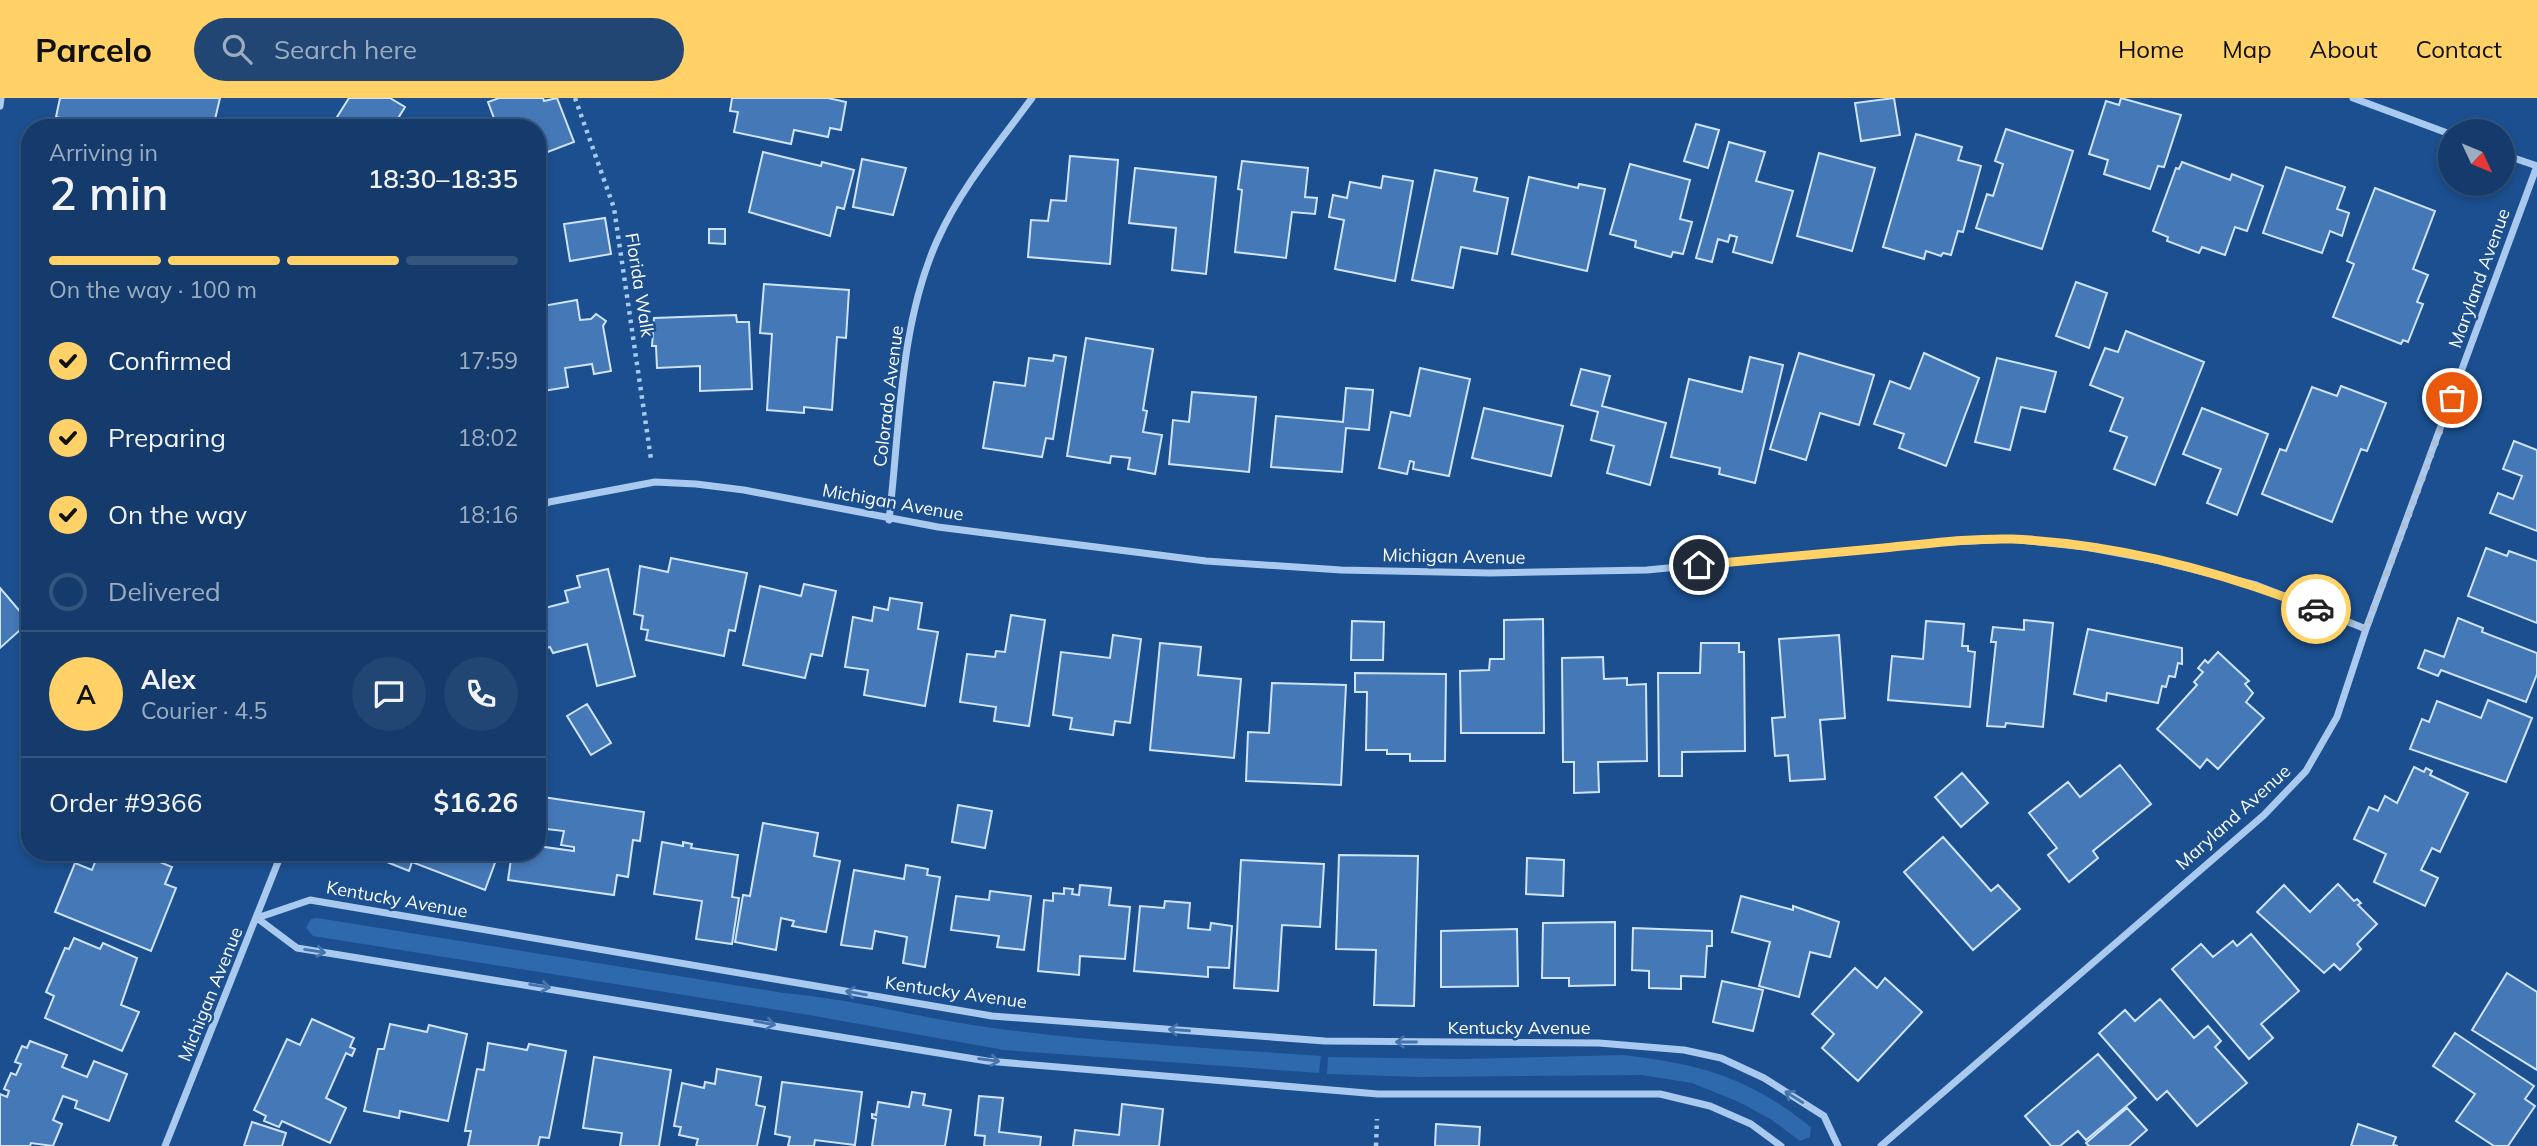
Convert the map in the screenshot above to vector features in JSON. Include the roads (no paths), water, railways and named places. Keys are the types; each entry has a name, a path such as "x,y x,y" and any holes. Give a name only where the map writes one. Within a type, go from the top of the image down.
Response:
{"street":[{"path":"0,106 1,98"},
{"name":"Colorado Avenue","path":"890,520 911,322 937,240 983,164 1032,98"},
{"path":"2353,98 2438,130"},
{"path":"2515,158 2537,166"},
{"name":"Maryland Avenue","path":"1881,1146 2264,815 2306,771 2337,717 2366,629 2537,166"},
{"name":"Michigan Avenue","path":"546,504 655,482 744,490 890,520 1206,561 1341,570 1490,573 1647,570 1931,543 2011,539 2085,547 2156,559 2256,585 2366,629"},
{"name":"Michigan Avenue","path":"165,1146 279,861"},
{"name":"Kentucky Avenue","path":"257,918 310,900 992,1016 1325,1041 1599,1043 1684,1050 1721,1058 1764,1078 1824,1116 1838,1146"},
{"path":"257,918 297,948 987,1061 1378,1094 1660,1094 1710,1106 1751,1124 1781,1146"}]}
